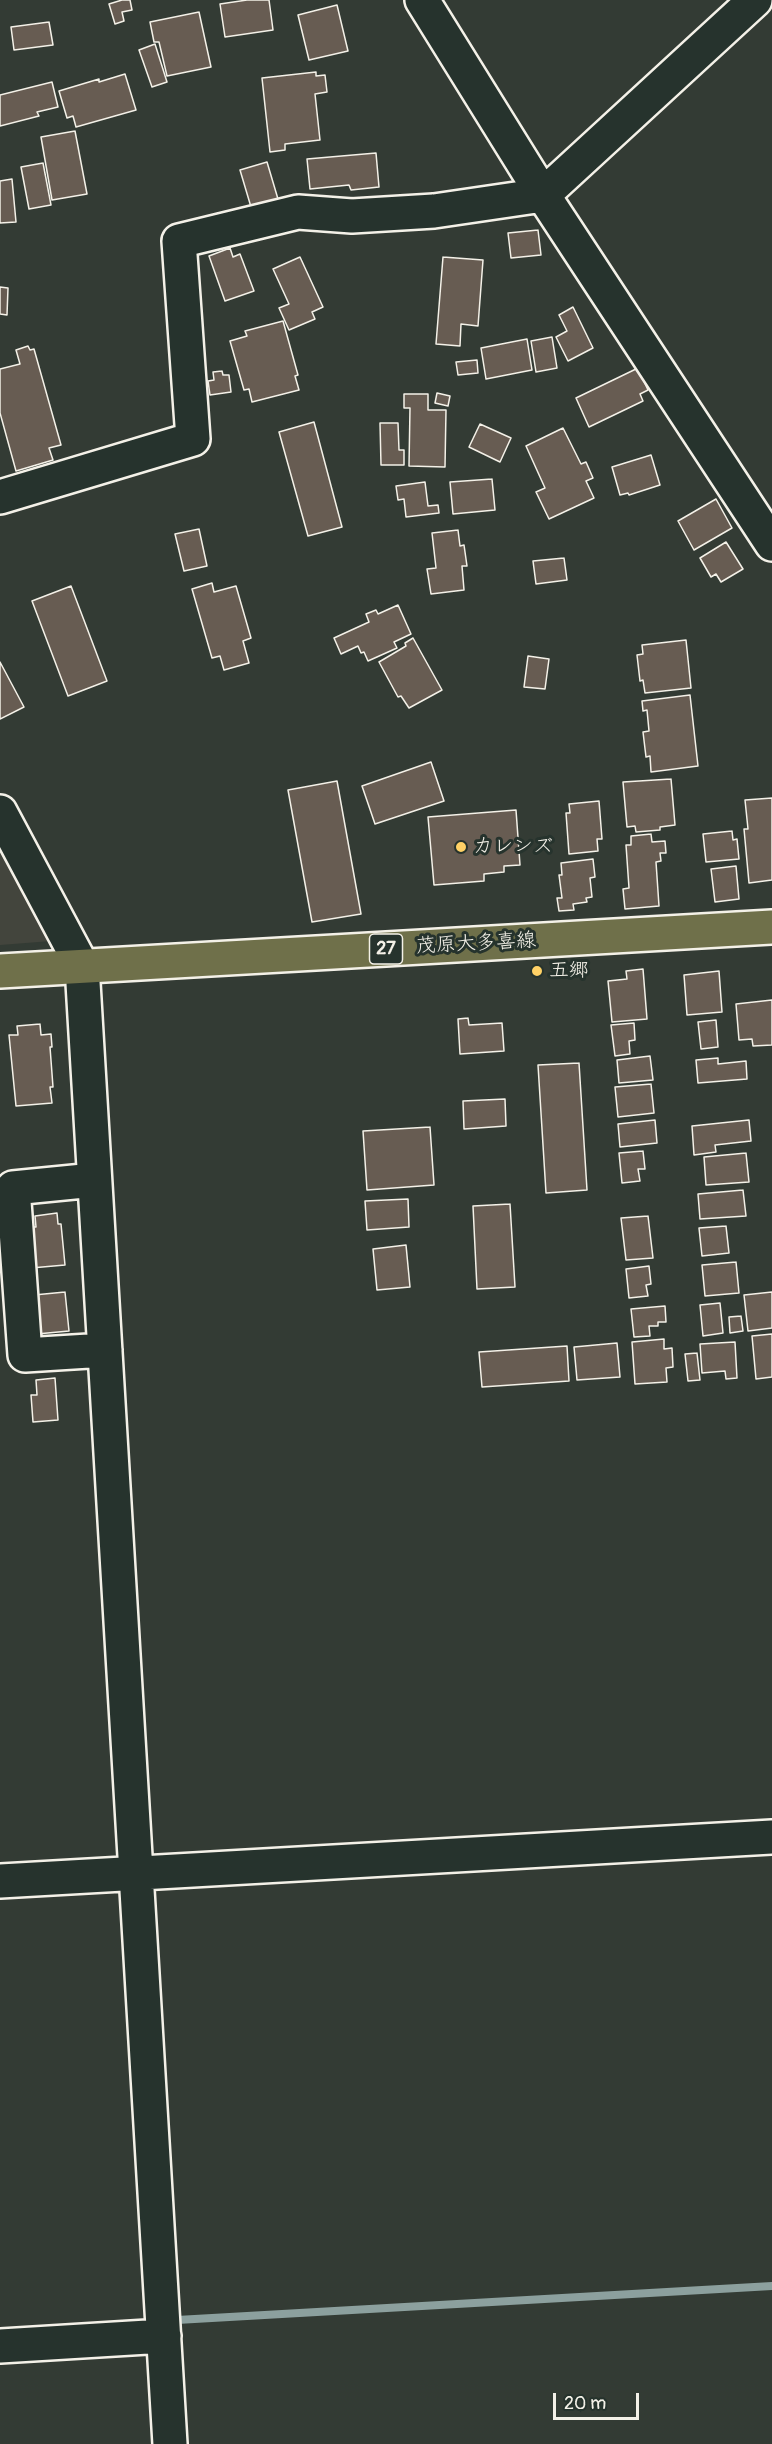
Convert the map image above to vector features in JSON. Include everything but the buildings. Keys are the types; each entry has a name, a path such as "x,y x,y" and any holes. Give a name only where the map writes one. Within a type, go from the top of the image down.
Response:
{"main road":[{"name":"茂原大多喜線","path":"0,971 772,927"}],"street":[{"path":"422,0 543,195 772,544"},
{"path":"0,497 193,439 179,241 298,212 352,216 434,211 543,195 755,0"},
{"path":"0,812 82,966 170,2444"},
{"path":"94,1180 13,1188 25,1355 105,1350"},
{"path":"0,1881 772,1837"},
{"path":"0,2346 164,2336"}],"shaded area":[{"path":"0,846 51,941 0,945"}],"waterway":[{"path":"177,2320 772,2286"}],"place":[{"name":"カレンズ","path":"461,847"},
{"name":"五郷","path":"537,971"}]}
